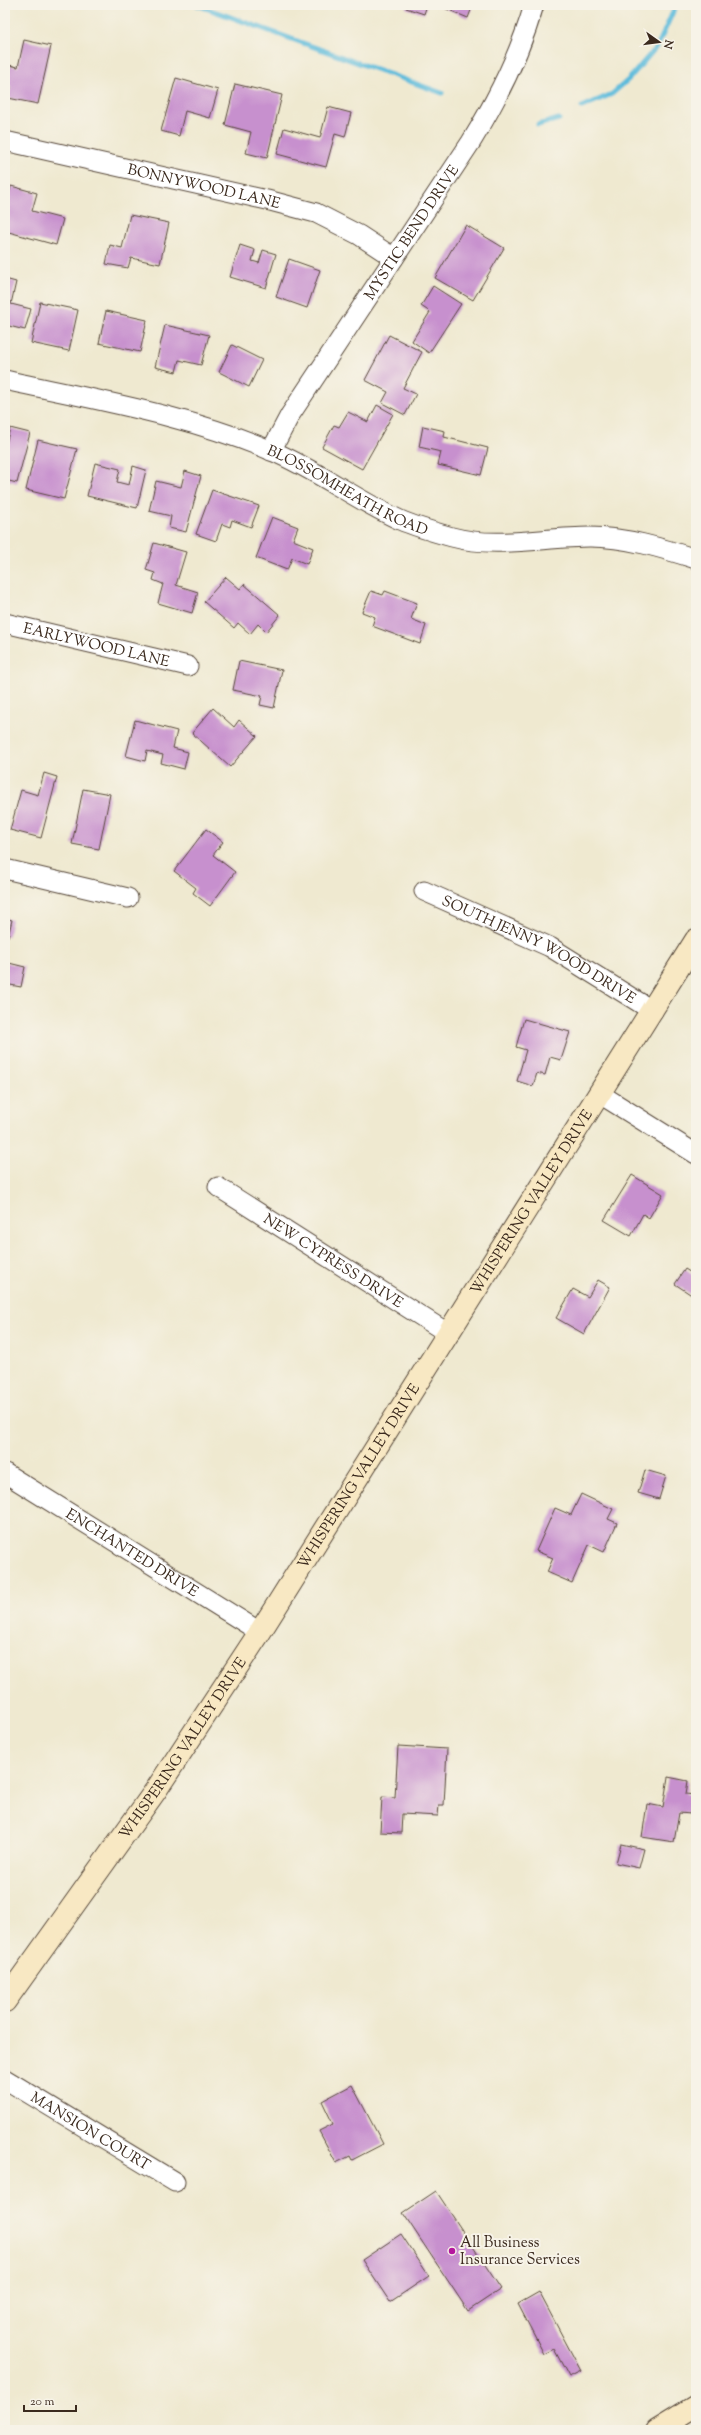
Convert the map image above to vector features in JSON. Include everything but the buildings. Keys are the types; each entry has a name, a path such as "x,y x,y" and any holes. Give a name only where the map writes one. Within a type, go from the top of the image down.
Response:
{"street":[{"name":"MYSTIC BEND DRIVE","path":"271,451 290,415 493,106 511,70 534,5"},
{"name":"BONNYWOOD LANE","path":"5,141 267,200 316,213 359,234 394,258"},
{"name":"BLOSSOMHEATH ROAD","path":"5,380 172,417 271,451 318,473 401,520 455,538 500,541 591,537 615,539 640,543 696,559"},
{"name":"EARLYWOOD LANE","path":"5,623 188,666"},
{"path":"5,869 128,898"},
{"name":"SOUTH JENNY WOOD DRIVE","path":"424,891 550,947 653,1011"},
{"name":"WHISPERING VALLEY DRIVE","path":"5,2001 156,1790 260,1632 653,1011 696,940"},
{"path":"600,1094 696,1154"},
{"name":"NEW CYPRESS DRIVE","path":"218,1187 449,1334"},
{"name":"ENCHANTED DRIVE","path":"5,1474 260,1632"},
{"name":"MANSION COURT","path":"5,2079 175,2182"},
{"path":"657,2430 689,2417"}],"waterway":[{"path":"197,5 442,93"},
{"path":"582,107 612,94 629,79 658,45 676,5"},
{"path":"538,125 559,119"}],"place":[{"name":"All Business Insurance Services","path":"452,2251"}]}
